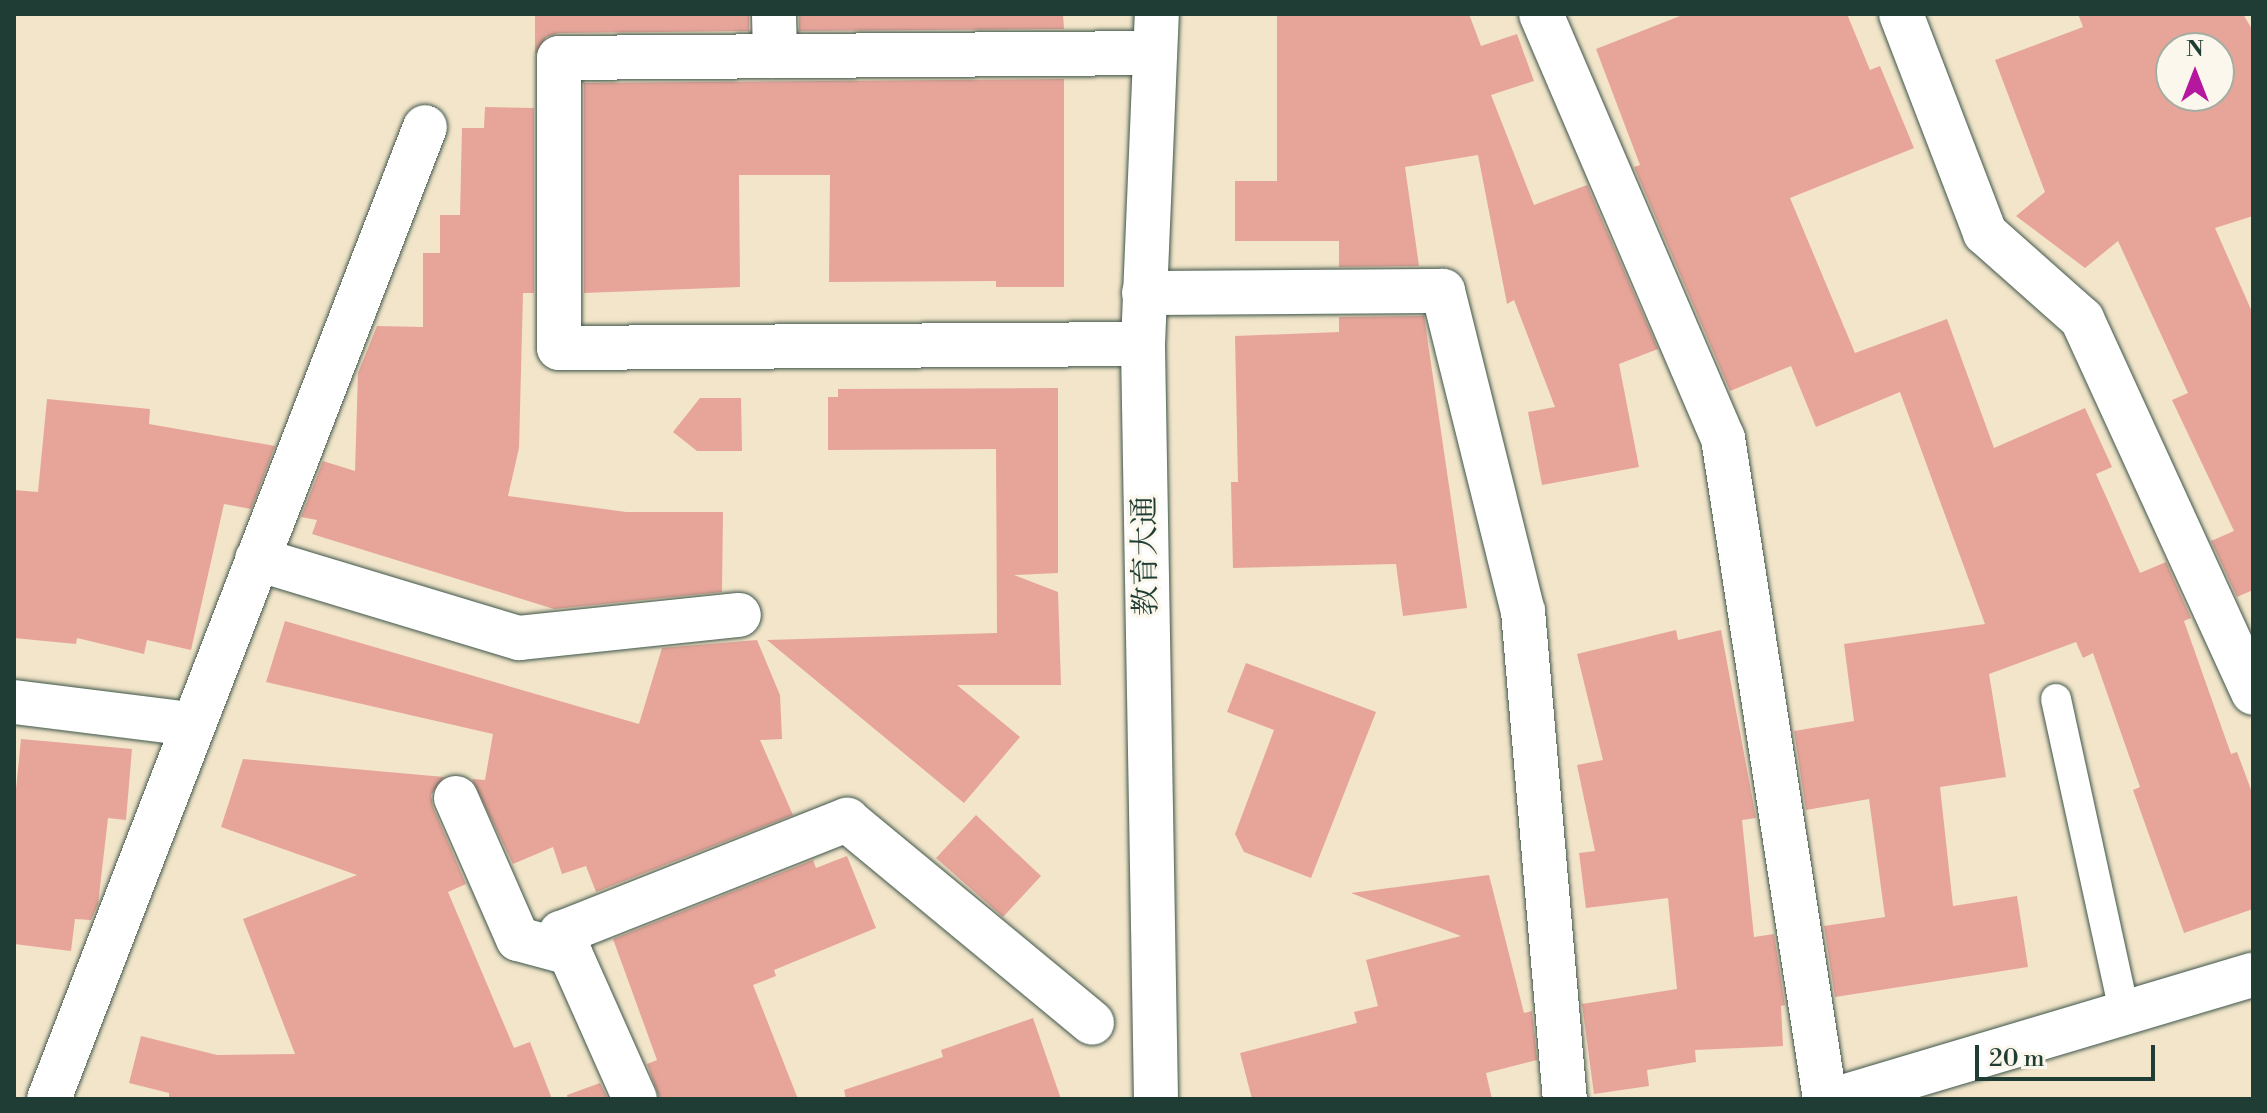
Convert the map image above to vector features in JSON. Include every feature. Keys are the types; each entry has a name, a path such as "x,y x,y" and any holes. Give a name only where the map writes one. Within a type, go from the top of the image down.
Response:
{"street":[{"path":"1541,14 1723,438 1825,1099"},
{"path":"1901,14 1985,233 2082,319 2253,693"},
{"path":"1143,344 559,348 559,58 775,35 1156,33"},
{"name":"教育大通","path":"1156,33 1143,344 1156,1099"},
{"path":"49,1099 191,724 425,127"},
{"path":"1144,293 1443,291 1523,611 1565,1099"},
{"path":"257,559 519,638 739,615"},
{"path":"14,702 191,724"},
{"path":"456,798 518,939 570,953"},
{"path":"635,1099 561,933 847,820 1092,1023"},
{"path":"1836,1099 2253,975"}],"lane":[{"path":"2056,699 2124,1011"}],"building":[{"path":"535,14 749,14 749,31 559,33 546,37 535,55"},
{"path":"799,14 1063,14 1064,29 799,31"},
{"path":"1277,14 1469,14 1481,46 1517,34 1534,81 1491,95 1534,205 1587,185 1658,349 1619,364 1639,467 1542,485 1528,412 1555,407 1514,300 1507,304 1478,155 1405,167 1419,266 1339,267 1339,241 1235,241 1235,181 1277,181"},
{"path":"1685,14 1847,14 1870,70 1880,66 1914,148 1790,198 1855,353 1947,319 1994,448 2085,408 2112,467 2096,474 2140,573 2166,562 2191,618 2184,621 2231,754 2237,752 2253,795 2253,909 2184,933 2133,790 2140,787 2093,653 2083,658 2076,642 1989,674 2006,777 1940,787 1953,906 2017,896 2028,967 1835,997 1824,926 1885,917 1869,799 1806,810 1794,731 1854,721 1844,644 1985,624 1900,392 1816,427 1791,366 1730,391 1634,167 1640,165 1596,49"},
{"path":"2078,14 2243,14 2253,31 2253,216 2215,228 2253,314 2253,590 2237,597 2211,541 2234,531 2172,400 2188,393 2118,241 2085,268 2016,216 2045,192 1995,60 2083,27"},
{"path":"1064,79 1064,287 996,287 996,281 829,282 830,175 739,175 740,287 584,293 584,83"},
{"path":"485,107 534,108 534,293 523,293 519,448 508,496 626,512 723,512 722,592 554,609 312,534 317,520 301,517 323,461 355,471 358,373 377,326 423,327 423,253 440,253 440,215 460,215 462,128 484,128"},
{"path":"1424,316 1467,608 1403,616 1396,564 1233,568 1231,482 1238,482 1235,336 1339,332 1339,317"},
{"path":"1058,388 1058,573 1014,575 1058,592 1061,685 957,685 1020,737 964,803 767,640 997,633 996,449 828,450 828,397 838,397 838,389"},
{"path":"700,398 741,398 742,451 697,451 673,432"},
{"path":"47,399 150,409 149,424 275,446 251,509 224,504 191,650 147,640 144,654 77,638 76,644 14,638 14,490 38,492"},
{"path":"285,621 639,724 662,648 757,640 780,695 782,739 760,740 793,815 596,892 586,866 562,874 553,847 513,864 472,779 485,780 493,734 266,682"},
{"path":"1676,630 1678,640 1721,630 1756,818 1742,820 1754,937 1774,934 1785,1005 1781,1006 1783,1046 1695,1050 1696,1062 1647,1070 1649,1086 1594,1094 1582,1004 1677,989 1668,898 1586,908 1579,853 1595,851 1577,765 1603,760 1577,654"},
{"path":"1246,663 1376,712 1311,878 1244,852 1235,834 1274,730 1227,712"},
{"path":"21,739 132,749 126,820 108,818 98,904 91,920 75,919 71,951 14,944 14,809"},
{"path":"243,759 444,777 431,795 433,807 466,884 448,892 514,1048 530,1042 552,1099 169,1099 169,1093 129,1083 141,1036 217,1055 295,1054 243,919 357,875 221,827"},
{"path":"976,815 1041,876 1003,917 936,858"},
{"path":"847,856 876,928 774,970 776,976 753,985 798,1099 660,1099 647,1064 657,1060 613,939 813,860 816,868"},
{"path":"1489,875 1524,1013 1532,1011 1537,1060 1486,1073 1492,1099 1252,1099 1240,1053 1357,1023 1354,1012 1378,1006 1366,960 1461,936 1351,893"},
{"path":"1033,1018 1061,1099 846,1099 844,1090 943,1057 941,1050"},
{"path":"600,1083 608,1099 568,1099 567,1095"}]}
